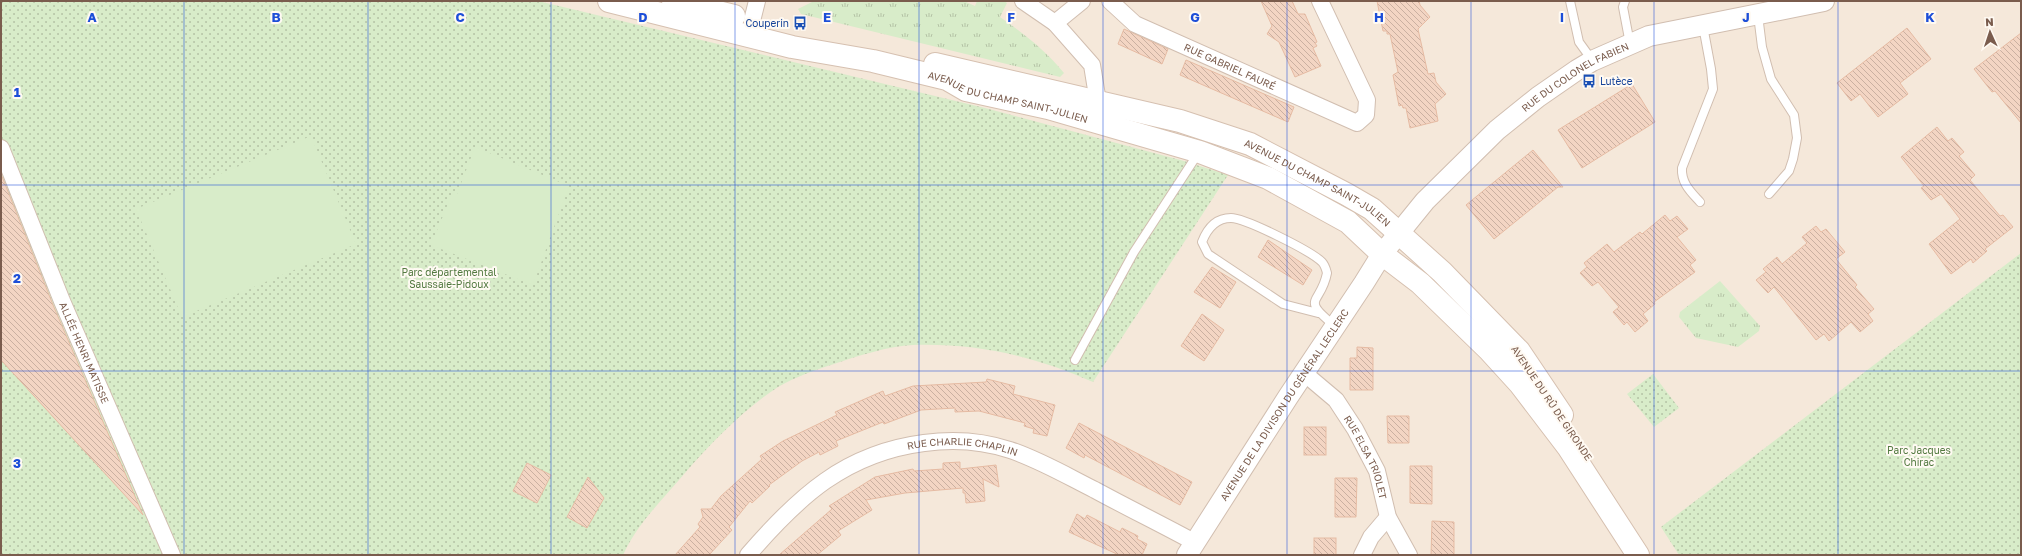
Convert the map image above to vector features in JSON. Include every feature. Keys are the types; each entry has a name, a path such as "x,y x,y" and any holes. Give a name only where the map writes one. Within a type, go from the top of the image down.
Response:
{"main road":[{"name":"AVENUE DU CHAMP SAINT-JULIEN","path":"609,1 792,47 873,61 947,79 966,90 1076,116 1200,152 1268,178 1348,222 1382,254"},
{"name":"AVENUE DU CHAMP SAINT-JULIEN","path":"673,1 754,11 849,47 914,59 1098,102 1180,122 1250,144 1372,209 1399,232"},
{"path":"754,11 762,33 792,47"},
{"path":"1076,116 1098,102"},
{"name":"AVENUE DU RÛ DE GIRONDE","path":"1399,232 1442,272 1519,351 1654,555"},
{"name":"AVENUE DU RÛ DE GIRONDE","path":"1382,254 1420,283 1489,350 1520,384 1568,447 1638,555"}],"street":[{"path":"1022,1 1055,23 1092,65 1098,102"},
{"path":"1055,23 1082,1"},
{"name":"RUE GABRIEL FAURÉ","path":"1110,1 1134,24 1357,123 1366,115 1367,100 1320,1"},
{"name":"RUE DU COLONEL FABIEN","path":"1382,254 1425,201 1497,130 1538,97 1592,61 1649,36 1824,1"},
{"name":"ALLÉE HENRI MATISSE","path":"1,148 62,301 172,555"},
{"name":"AVENUE DE LA DIVISON DU GÉNÉRAL LECLERC","path":"1191,549 1382,254"},
{"name":"RUE ELSA TRIOLET","path":"1304,373 1336,400 1355,429 1377,471 1388,517 1408,555"},
{"name":"RUE CHARLIE CHAPLIN","path":"748,555 773,526 802,499 838,472 855,462 874,454 912,444 959,441 1009,450 1042,462 1191,549"},
{"path":"1362,555 1371,537 1388,517"}],"lane":[{"path":"1570,1 1579,42 1592,61"},
{"path":"1625,1 1623,7 1630,44"},
{"path":"1757,14 1762,47 1771,79 1794,115 1797,138 1789,171 1769,194"},
{"path":"1700,202 1688,188 1682,178 1681,173 1713,88 1703,26"},
{"path":"1075,360 1134,252 1200,152"},
{"path":"1318,313 1315,306 1315,298 1324,285 1327,273 1321,261 1272,233 1242,220 1226,218 1212,225 1202,242 1204,249 1208,254 1283,304 1318,313 1335,326"}],"shaded area":[{"path":"1,1 2021,1 2021,555 1,555"}],"green space":[{"name":"Parc départemental Saussaie-Pidoux","path":"1,1 538,1 985,108 1184,161 1228,175 1093,382 1027,358 983,349 937,345 913,345 884,349 812,371 778,387 752,406 728,427 695,461 651,512 643,522 623,555 1,555"},
{"path":"814,1 964,1 975,6 977,1 1004,1 1007,3 1000,17 1034,43 1064,73 1060,77 801,14 798,9"},
{"path":"311,136 356,244 182,317 136,209"},
{"path":"475,147 569,186 533,285 431,245 452,194 457,194"},
{"name":"Parc Jacques Chirac","path":"2021,253 2021,555 1679,555 1661,527"},
{"path":"1720,281 1760,326 1759,331 1738,347 1696,338 1679,317 1680,312"},
{"path":"1653,374 1679,408 1654,427 1627,394"}],"building":[{"path":"1261,1 1292,1 1298,14 1305,14 1317,42 1315,43 1317,46 1313,48 1321,66 1295,77 1279,42 1267,34 1272,26"},
{"path":"1377,1 1419,1 1420,5 1430,17 1418,29 1428,74 1434,73 1436,82 1446,94 1435,104 1438,121 1410,128 1406,108 1403,108 1402,105 1399,106 1393,75 1398,72 1390,34 1387,34 1387,31 1383,31"},
{"path":"1907,28 1931,59 1900,83 1908,94 1878,117 1860,94 1851,101 1837,83"},
{"path":"1124,29 1168,49 1162,64 1118,44"},
{"path":"2021,33 2021,123 1995,91 1992,92 1974,69"},
{"path":"1186,60 1294,107 1288,122 1180,75"},
{"path":"1632,84 1655,122 1582,168 1558,130"},
{"path":"1937,127 1948,141 1952,138 1964,152 1959,156 1975,175 1970,180 2000,216 2003,215 2013,227 1985,249 1987,251 1973,263 1971,259 1951,274 1929,244 1960,219 1941,194 1931,200 1921,188 1924,186 1901,157"},
{"path":"1533,150 1563,187 1558,187 1494,239 1466,205"},
{"path":"1,174 53,305 143,515 1,360"},
{"path":"1665,215 1670,221 1677,216 1688,229 1677,237 1696,260 1690,265 1695,272 1654,302 1655,304 1643,314 1648,321 1635,332 1627,322 1624,325 1613,312 1619,307 1598,282 1592,286 1580,273 1587,267 1584,263 1607,244 1614,252 1640,232 1642,234"},
{"path":"1816,226 1821,232 1826,229 1845,252 1836,259 1857,285 1855,287 1874,309 1868,314 1873,321 1860,332 1851,322 1829,341 1824,334 1816,340 1774,287 1768,293 1756,280 1766,272 1763,269 1777,257 1782,264 1807,243 1802,237"},
{"path":"1268,240 1312,270 1303,285 1258,257"},
{"path":"1212,267 1236,282 1220,308 1194,292"},
{"path":"1202,314 1224,330 1204,361 1181,346"},
{"path":"1357,347 1373,348 1373,390 1350,390 1350,358 1357,358"},
{"path":"987,379 1015,386 1013,394 1055,405 1047,436 1033,433 1034,429 1024,426 1025,423 979,411 955,412 955,408 921,410 884,424 883,422 836,441 838,446 820,455 819,452 802,461 769,485 770,486 752,503 750,501 729,527 732,530 709,555 675,555 700,527 698,524 703,517 701,509 711,509 721,496 762,459 760,456 783,441 837,415 835,412 883,391 885,396 913,386 986,382"},
{"path":"1387,416 1409,416 1409,443 1388,443"},
{"path":"1079,423 1192,482 1180,505 1085,455 1084,458 1066,448"},
{"path":"1304,427 1326,427 1326,455 1304,455"},
{"path":"960,462 960,469 996,465 999,487 983,479 985,501 966,503 963,488 905,493 866,500 872,510 838,531 841,535 817,555 779,555 832,509 829,506 875,477 913,469 914,471 943,469 943,463"},
{"path":"527,463 551,475 537,503 513,491"},
{"path":"1410,466 1432,466 1432,504 1410,503"},
{"path":"588,477 604,498 587,528 567,517"},
{"path":"1335,478 1357,478 1356,517 1335,517"},
{"path":"1077,514 1085,519 1087,515 1120,532 1122,528 1138,536 1137,539 1147,544 1142,555 1119,555 1069,532"},
{"path":"1432,521 1454,522 1454,555 1431,555"},
{"path":"1314,538 1336,538 1336,555 1314,555"}],"place":[{"name":"Couperin","path":"800,23"},
{"name":"Lutèce","path":"1589,81"}]}
